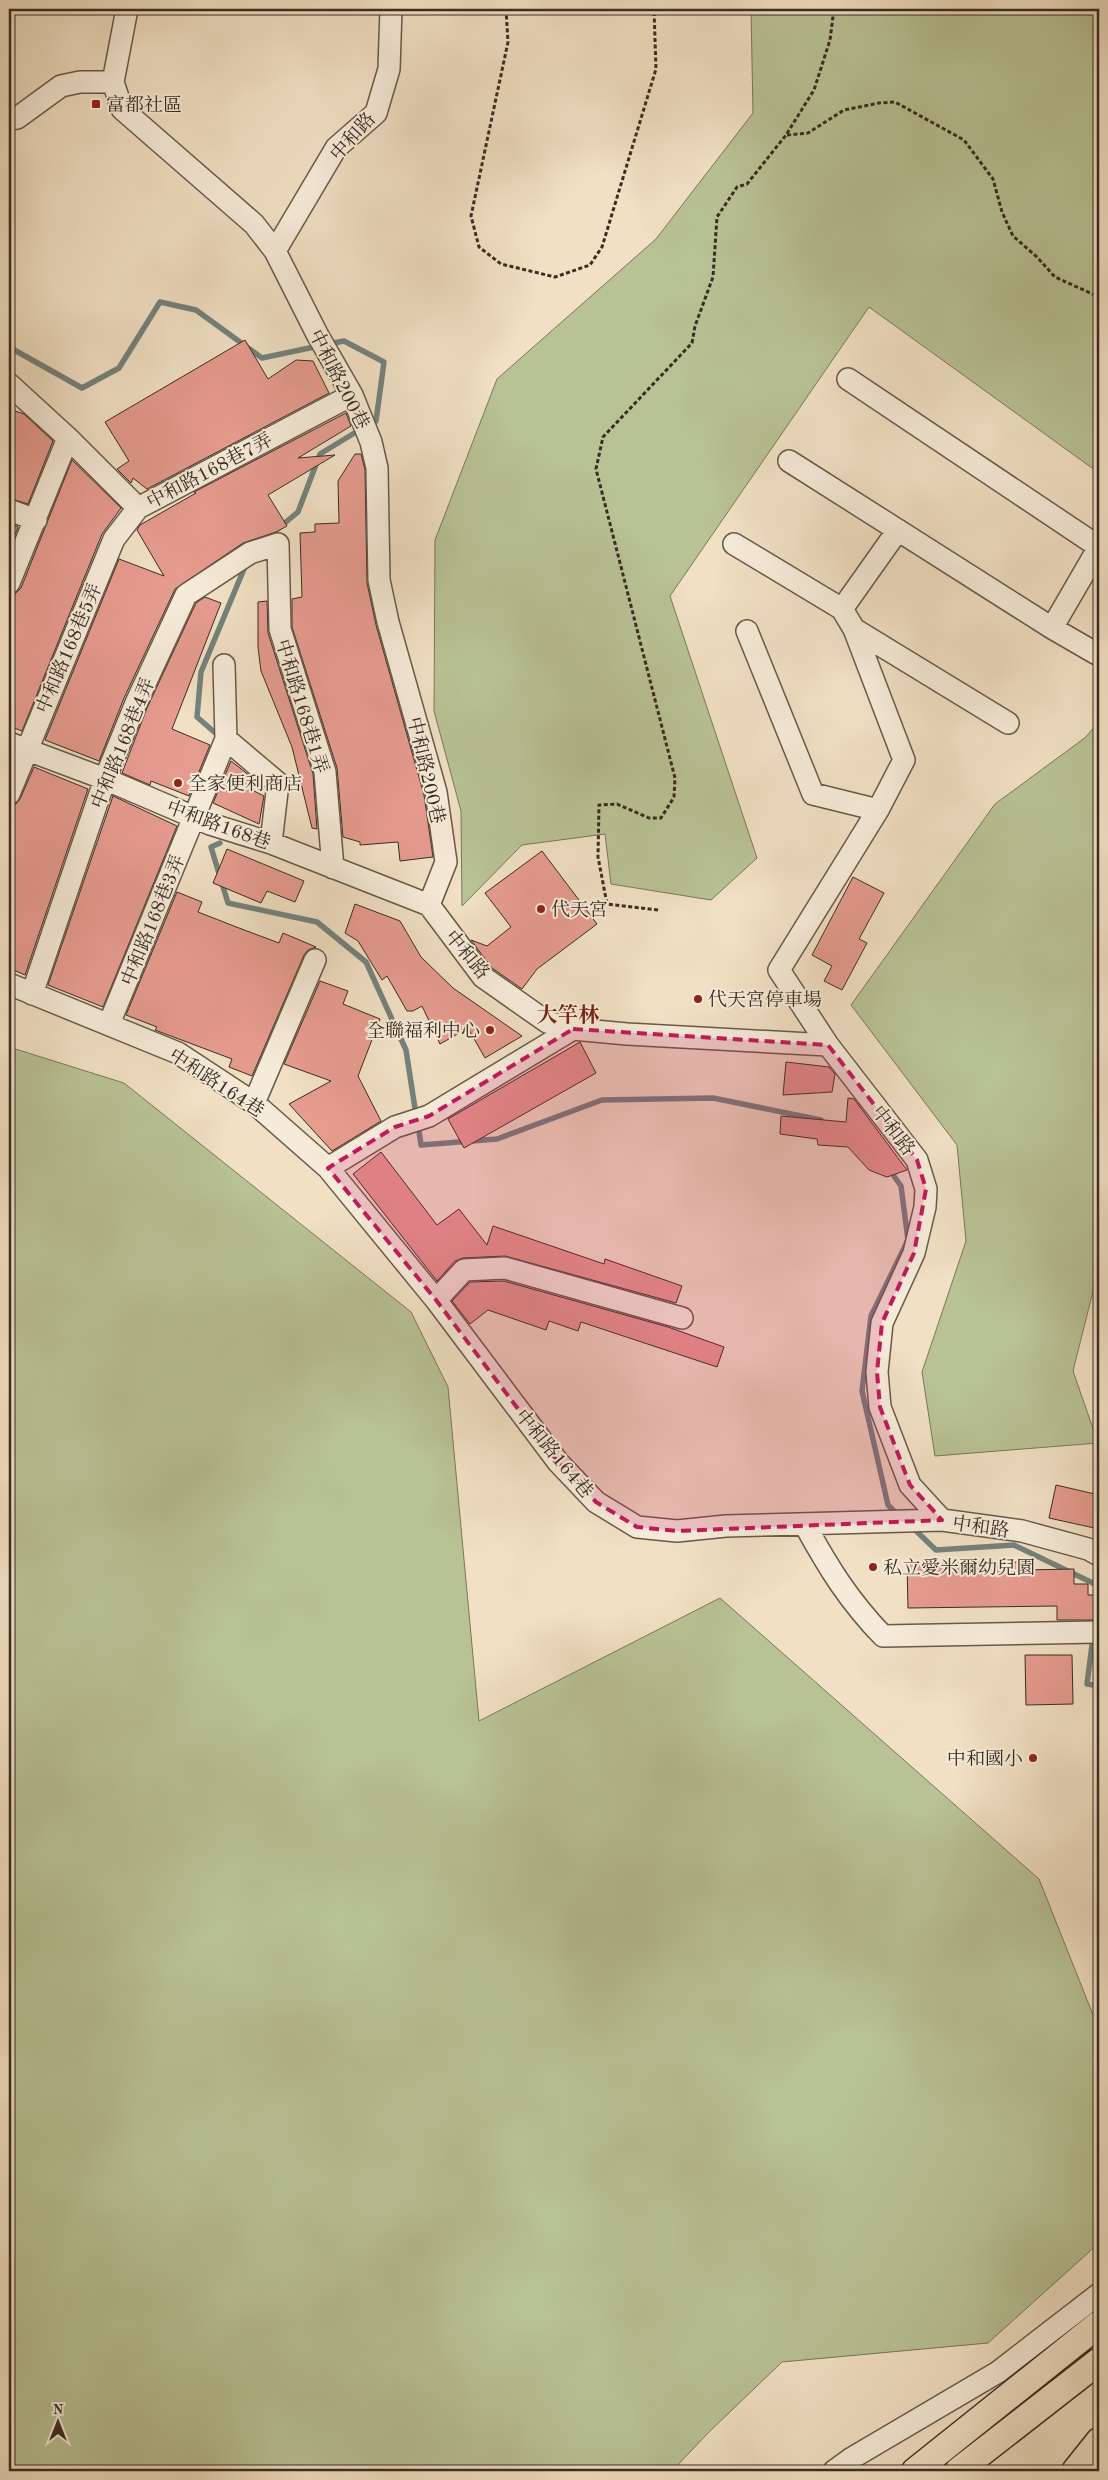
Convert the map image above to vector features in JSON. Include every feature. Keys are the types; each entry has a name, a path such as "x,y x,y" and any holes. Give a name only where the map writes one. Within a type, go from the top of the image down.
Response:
{"main road":[{"path":"915,2471 1099,2324"},
{"path":"958,2471 1099,2361"},
{"path":"1075,2471 1099,2440"}],"street":[{"name":"中和路200巷","path":"127,9 113,82 122,109 254,224 275,251 317,334 352,395 369,439 377,468 379,580 388,622 436,792 446,862 429,905"},
{"name":"中和路","path":"275,251 336,148 376,113 389,69 391,9"},
{"path":"9,119 17,118 61,86 80,82 113,82"},
{"path":"848,379 1099,547 1052,628"},
{"name":"中和路168巷7弄","path":"10,389 68,438 138,508 352,395"},
{"path":"9,582 68,438"},
{"path":"789,461 1052,628 1097,654"},
{"name":"中和路168巷5弄","path":"9,794 17,746 114,539 138,508"},
{"path":"9,510 36,520"},
{"path":"842,609 898,530"},
{"name":"中和路168巷4弄","path":"32,994 105,779 186,595 250,552 278,544"},
{"name":"中和路168巷1弄","path":"278,544 280,629 325,772 333,868"},
{"path":"734,544 842,609 854,629 904,760 878,810 779,970 828,1046"},
{"path":"854,629 1008,723"},
{"path":"747,631 813,794 878,810"},
{"path":"224,665 224,747 278,784 271,843"},
{"name":"中和路168巷","path":"17,746 105,779 210,824 271,843 429,905"},
{"name":"中和路168巷3弄","path":"109,1024 193,816 224,747"},
{"name":"中和路","path":"429,905 484,977 547,1022 574,1029 828,1046 917,1160 926,1189 925,1207 914,1252 882,1323 877,1372 880,1407 910,1485 942,1520 1022,1531 1088,1549 1099,1555"},
{"path":"254,1103 315,960"},
{"name":"中和路164巷","path":"9,984 178,1053 254,1103 328,1168 436,1300 558,1462 596,1502 637,1527 676,1531 726,1526 942,1520"},
{"path":"328,1168 395,1127 429,1116 574,1029"},
{"path":"436,1300 464,1270 506,1268 682,1318"},
{"path":"805,1525 831,1573 858,1610 883,1636 1090,1632"},
{"path":"834,2471 852,2458 998,2372 1099,2294"}],"path":[{"path":"506,9 508,42 471,216 479,247 501,264 555,277 590,266 602,247 656,69 654,9"},
{"path":"658,910 607,904 598,857 600,805 617,804 649,818 661,818 674,797 675,778 596,469 603,437 692,343 695,326 713,277 717,216 737,187 747,184 786,135 814,90 830,40 834,9"},
{"path":"786,135 808,133 844,110 895,102 964,140 993,180 1002,212 1013,236 1037,257 1055,277 1099,297"}],"highlighted area":[{"path":"573,1029 828,1045 917,1160 926,1189 914,1253 882,1323 877,1372 880,1407 910,1485 942,1520 677,1531 637,1527 596,1502 558,1462 436,1300 328,1168 395,1127 429,1116"}],"green space":[{"path":"751,9 1099,9 1099,473 869,307 670,596 757,858 711,900 611,884 605,834 522,845 462,906 461,811 434,711 435,540 497,379 656,239 753,113"},
{"path":"1099,721 1099,1267 1073,1371 1098,1443 935,1456 922,1372 966,1241 957,1145 851,1005 995,804 1086,737"},
{"path":"9,1047 124,1083 411,1312 448,1387 479,1721 720,1598 1039,1879 1099,2030 1099,2243 988,2343 782,2362 708,2433 672,2471 9,2471"}],"building":[{"path":"245,340 268,379 296,360 313,361 329,393 147,489 133,478 131,483 117,469 129,461 105,422"},
{"path":"9,409 24,414 53,441 28,504 9,498"},
{"path":"346,413 351,426 298,458 335,455 268,495 287,526 276,532 243,543 175,589 124,698 99,761 45,740 119,559 164,576 137,530 140,525 196,493 194,492"},
{"path":"355,454 361,454 365,470 367,583 376,625 424,795 433,857 400,861 398,842 360,845 360,842 343,837 337,768 292,627 292,599 302,597 300,533 315,532 315,524 339,523 338,481"},
{"path":"72,460 121,508 102,534 22,731 9,726 9,595 16,593 21,588"},
{"path":"9,523 18,527 9,550"},
{"path":"205,597 221,603 172,729 210,745 189,796 151,781 150,785 122,773 147,708 196,603"},
{"path":"267,601 268,633 313,774 317,829 312,828 292,747 261,671 258,647 258,602"},
{"path":"231,761 254,779 250,789 264,796 259,824 213,803"},
{"path":"34,767 88,789 25,975 9,968 9,806 16,804 20,799"},
{"path":"113,796 177,826 103,1007 48,985"},
{"path":"227,849 304,881 295,902 267,891 261,903 213,883"},
{"name":"代天宮","path":"542,851 597,924 537,969 522,989 492,968 471,940 487,946 511,927 485,893"},
{"path":"853,877 884,893 859,939 867,943 842,990 824,981 832,966 812,955"},
{"path":"177,892 202,902 198,912 279,943 283,933 316,947 308,950 304,955 252,1076 229,1067 232,1059 155,1030 157,1027 126,1015"},
{"path":"355,904 400,921 421,957 453,988 522,1036 485,1058 468,1028 440,1044 422,1006 413,1011 407,1011 387,976 382,980 358,941 345,933"},
{"path":"320,981 348,991 343,1004 380,1019 358,1076 381,1121 332,1151 289,1104 331,1081 284,1064"},
{"path":"580,1042 596,1073 464,1148 448,1119"},
{"path":"786,1062 829,1067 835,1074 832,1092 783,1095"},
{"path":"848,1098 854,1099 907,1170 887,1177 869,1170 848,1147 818,1145 817,1139 780,1134 781,1116 846,1122"},
{"path":"381,1152 437,1225 459,1209 487,1245 493,1226 604,1264 605,1259 682,1286 676,1303 505,1256 463,1258 455,1261 437,1281 353,1174"},
{"path":"504,1281 668,1327 724,1347 717,1367 581,1322 578,1331 549,1321 546,1330 488,1310 470,1324 452,1301 470,1282"},
{"path":"1056,1485 1099,1495 1099,1529 1049,1518"},
{"path":"1024,1562 1024,1570 1074,1569 1074,1584 1088,1584 1088,1595 1097,1595 1098,1620 1057,1620 1057,1606 908,1608 907,1564"},
{"path":"1025,1655 1072,1655 1073,1704 1026,1705"}],"waterway":[{"path":"9,347 82,388 119,368 160,302 196,310 262,358 319,346"},
{"path":"328,344 344,341 384,362 376,421 369,425"},
{"path":"263,541 298,512 320,454 361,429"},
{"path":"221,738 197,717 201,672 244,569"},
{"path":"220,843 211,847 228,903 317,922 366,962 406,1050 416,1115"},
{"path":"418,1124 421,1145 497,1139 602,1100 713,1098 821,1120"},
{"path":"889,1169 901,1186 908,1240 871,1316 862,1391 888,1505 899,1516"},
{"path":"912,1527 936,1550 1014,1545 1099,1586"},
{"path":"1096,1618 1099,1603"},
{"path":"1093,1637 1087,1684 1099,1686"}],"place":[{"name":"富都社區","path":"96,104"},
{"name":"全家便利商店","path":"178,783"},
{"name":"代天宮","path":"541,909"},
{"name":"代天宮停車場","path":"698,999"},
{"name":"全聯福利中心","path":"490,1030"},
{"name":"私立愛米爾幼兒園","path":"873,1567"},
{"name":"中和國小","path":"1033,1758"}],"district":[{"name":"大竿林","path":"568,1015"}]}
